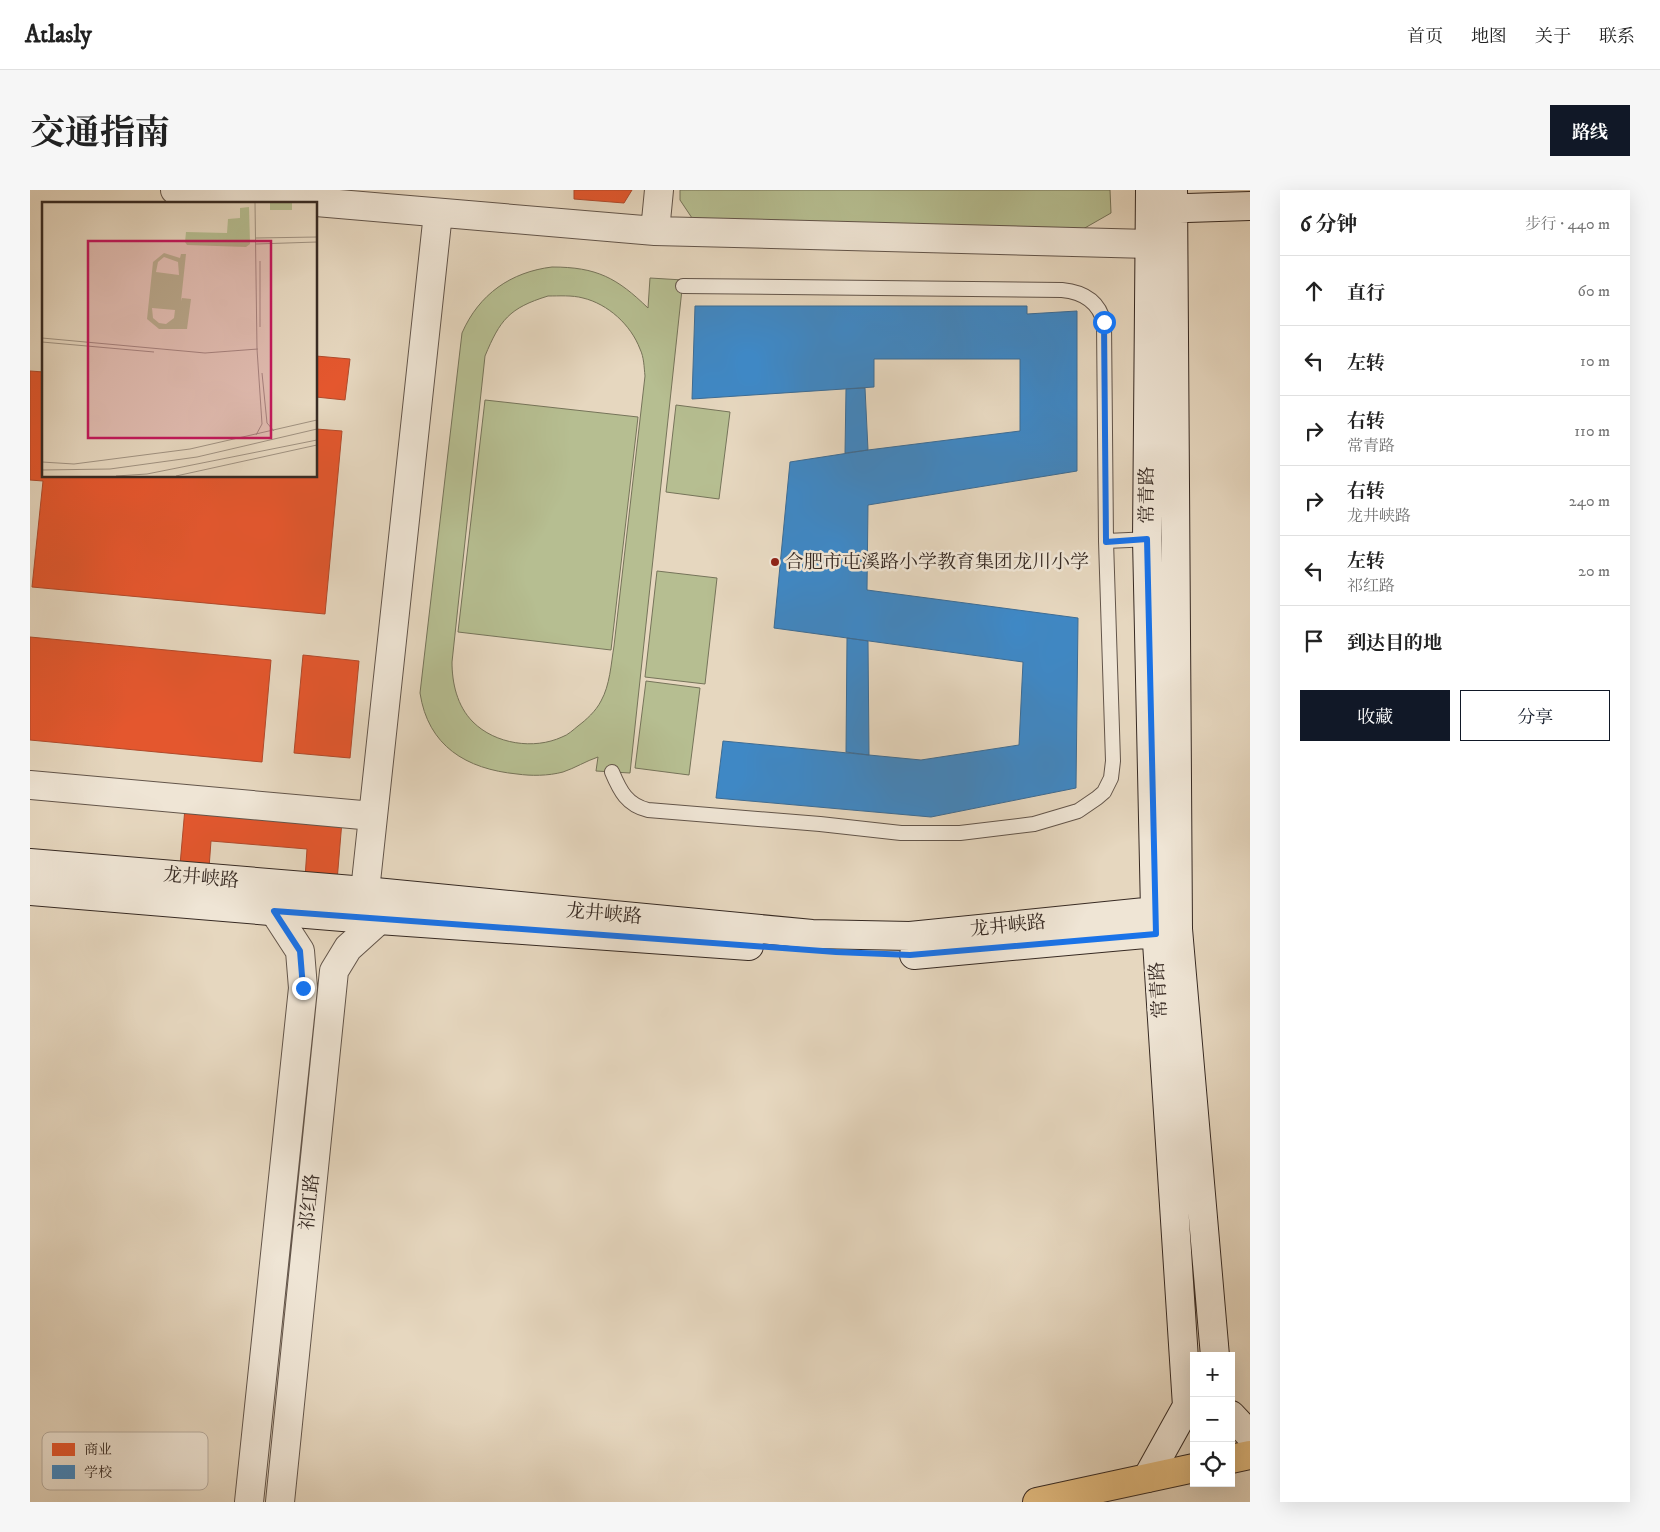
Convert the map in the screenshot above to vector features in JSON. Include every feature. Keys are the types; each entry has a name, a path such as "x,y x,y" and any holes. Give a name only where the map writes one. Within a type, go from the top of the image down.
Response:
{"main road":[{"path":"1235,1458 1250,1455"},
{"path":"1037,1502 1190,1469"}],"street":[{"path":"175,190 337,197 438,213 655,231 1149,244"},
{"path":"655,231 659,190"},
{"path":"1161,200 1250,206"},
{"name":"常青路","path":"1147,1478 1187,1406 1147,539 1149,244 1161,200"},
{"name":"常青路","path":"1161,200 1175,538 1166,919 1215,1352"},
{"path":"365,891 438,213"},
{"path":"30,785 373,816"},
{"name":"龙井峡路","path":"30,863 365,891 812,934 910,936 1166,919"},
{"name":"龙井峡路","path":"30,891 379,920 826,952 910,955 1166,919"},
{"name":"祁红路","path":"249,1502 303,988 300,951 274,911"},
{"name":"祁红路","path":"280,1502 334,971 348,948 379,920"},
{"path":"1235,1419 1250,1435"}],"lane":[{"path":"612,772 624,796 640,808 648,810 820,824 902,833 960,833 1034,824 1078,812 1104,792 1111,778 1113,761 1106,542 1104,322 1098,308 1083,294 1062,290 683,286"},
{"path":"1106,542 1175,538"}],"green space":[{"path":"680,190 1110,190 1111,213 1083,229 692,218 680,200"},
{"path":"552,267 582,269 594,272 616,282 648,308 650,278 683,280 630,773 596,771 598,757 563,772 546,775 517,774 481,767 452,752 441,741 431,727 424,711 420,693 462,333 477,307 487,296 510,280 537,270","holes":["548,296 583,298 610,310 625,324 636,340 644,362 645,376 614,646 606,688 594,712 568,734 551,741 527,744 503,740 473,722 459,702 453,678 452,662 485,356 501,324 508,317 524,305"]},
{"path":"485,400 638,417 611,650 458,632"},
{"path":"676,405 730,412 719,499 666,492"},
{"path":"657,571 717,578 705,684 645,677"},
{"path":"646,681 700,688 689,775 635,768"}],"building: 商业":[{"path":"574,190 632,190 624,203 574,199"},
{"path":"318,356 350,359 345,400 318,397"},
{"path":"30,371 42,372 42,478 318,478 318,429 342,431 325,614 32,587 43,481 30,480"},
{"path":"30,637 271,660 262,762 30,740"},
{"path":"303,655 359,661 350,758 294,753"},
{"path":"185,808 342,821 337,881 305,878 307,849 211,841 209,868 180,865"}],"building: 学校":[{"path":"695,306 1027,306 1027,314 1077,311 1077,471 868,505 867,590 1078,618 1076,788 931,817 716,798 723,741 921,760 1019,745 1023,662 774,628 790,462 1020,431 1020,359 874,359 874,387 692,399"},
{"path":"865,388 868,450 845,453 846,389"},
{"path":"847,638 868,641 869,755 846,752"}],"place":[{"name":"合肥市屯溪路小学教育集团龙川小学","path":"775,562"}],"route":[{"path":"303,988 300,951 274,911 836,952 910,955 1156,934 1147,539 1106,542 1104,322"}]}
